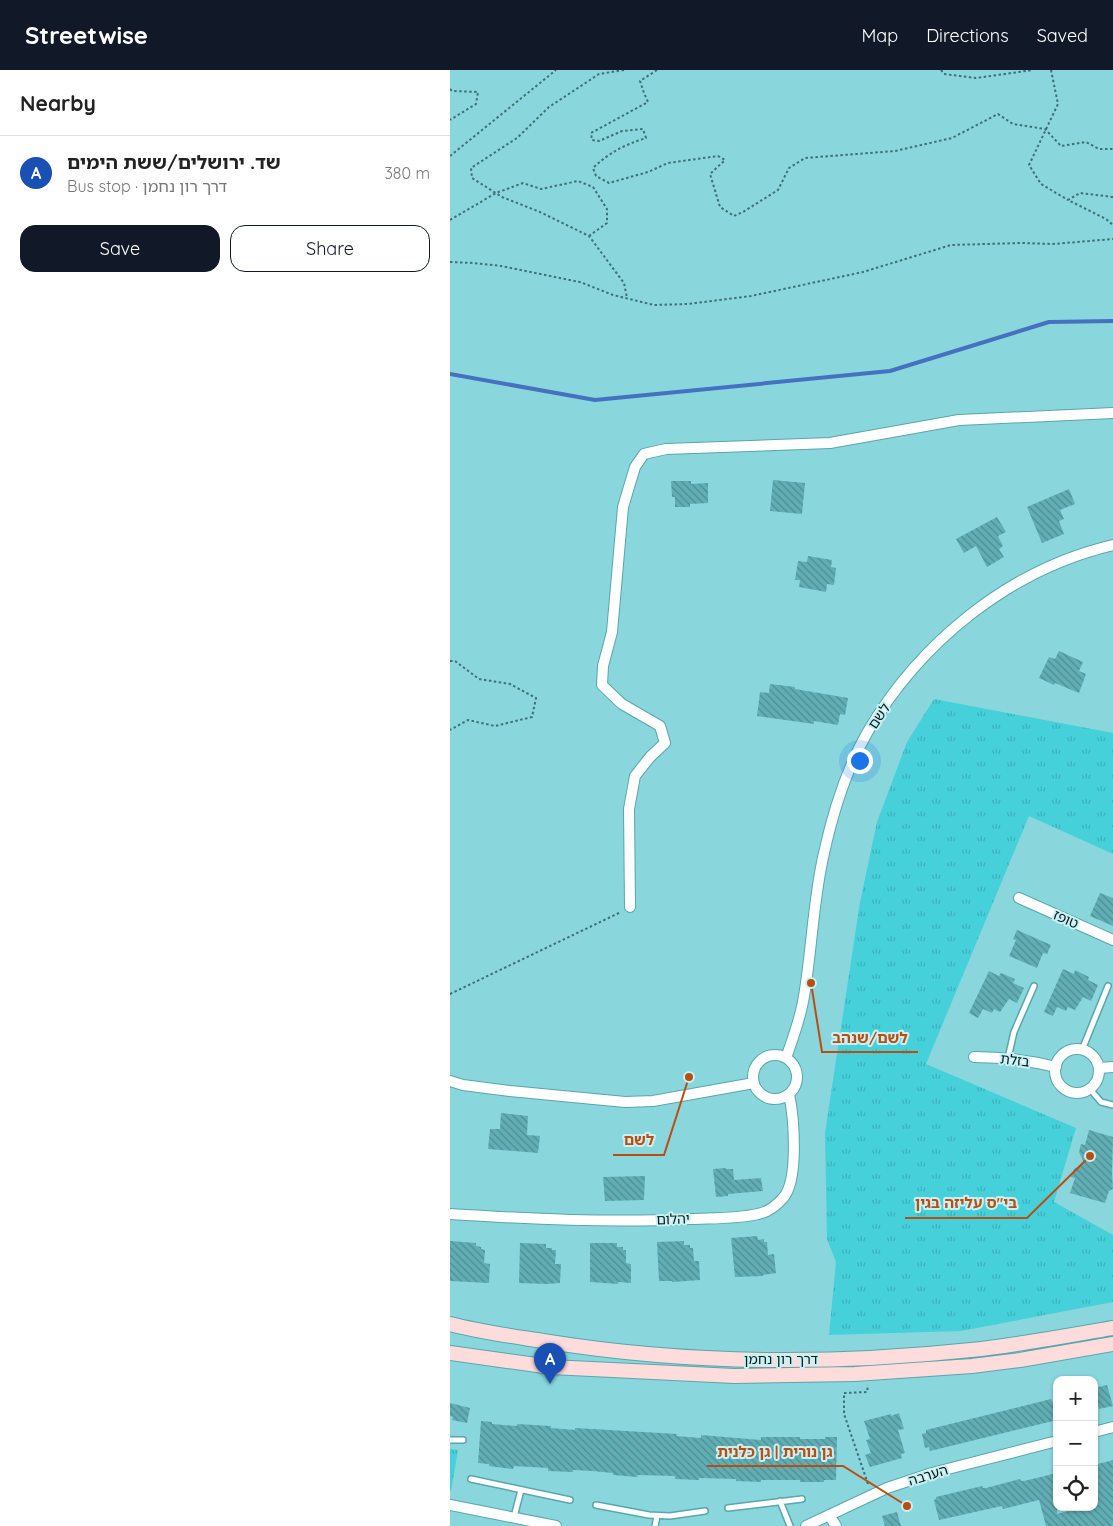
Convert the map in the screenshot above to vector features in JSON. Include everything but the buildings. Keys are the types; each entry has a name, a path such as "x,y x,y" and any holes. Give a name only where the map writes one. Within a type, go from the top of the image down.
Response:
{"main road":[{"name":"דרך רון נחמן","path":"450,1324 480,1331 617,1352 733,1359 792,1360 855,1359 971,1350 1113,1328"},
{"name":"דרך רון נחמן","path":"450,1353 551,1367 734,1376 855,1374 972,1366 1113,1344"}],"street":[{"path":"630,907 629,809 634,776 650,757 666,743 660,726 622,704 602,685 603,666 612,632 624,507 635,467 644,454 666,449 830,443 959,420 1113,413"},
{"name":"לשם","path":"786,1058 804,997 818,885 831,820 840,792 856,756 883,708 908,676 942,638 998,594 1018,581 1066,559 1113,545"},
{"name":"טופז","path":"1019,898 1113,940"},
{"path":"1073,1050 1082,1050 1095,1058 1099,1068 1097,1081 1090,1089 1075,1093 1067,1090 1058,1082 1056,1067 1059,1059 1064,1054 1073,1050"},
{"path":"771,1055 781,1055 786,1058 795,1066 797,1072 798,1079 794,1088 784,1097 773,1099 764,1095 754,1083 755,1068 762,1059 771,1055"},
{"name":"בזלת","path":"974,1058 1008,1058 1056,1067"},
{"path":"1099,1068 1113,1066"},
{"path":"450,1081 463,1085 510,1091 625,1102 653,1101 754,1083"},
{"name":"יהלום","path":"450,1214 589,1222 673,1220 760,1214 774,1207 785,1196 792,1181 793,1128 789,1094"},
{"path":"1098,1431 1113,1427"},
{"name":"הערבה","path":"806,1526 887,1488 932,1473 1053,1442"},
{"path":"450,1504 556,1526"},
{"path":"829,1515 836,1526"}],"lane":[{"path":"1008,1058 1014,1032 1034,986"},
{"path":"1082,1050 1108,986"},
{"path":"1090,1089 1101,1102 1113,1104"},
{"path":"450,1440 463,1440"},
{"path":"471,1479 570,1500"},
{"path":"514,1518 521,1490"},
{"path":"728,1508 802,1499"},
{"path":"780,1502 790,1526"},
{"path":"596,1505 657,1516 705,1512"},
{"path":"655,1526 657,1516"}],"path":[{"path":"450,156 556,70"},
{"path":"624,70 600,74 549,107 517,138 471,168 472,178 496,193 589,236 624,283 627,298"},
{"path":"657,70 640,81 648,102 591,133 592,140 599,141 622,131 643,128 646,138 626,144 604,158 593,168 596,176 609,183 648,172 668,163 718,156 725,160 710,174 720,207 734,216 778,190 789,168 805,158 895,151 952,138 998,114 1013,124 1046,129 1061,146 1086,142 1099,149 1113,149"},
{"path":"941,70 944,74 976,78 1033,70"},
{"path":"1051,70 1058,104 1029,165 1042,184 1068,200 1106,219 1113,225"},
{"path":"450,89 452,91 478,92 476,104 450,120"},
{"path":"450,220 496,193 523,183 541,189 578,181 593,187 607,209 607,223 589,236"},
{"path":"1068,200 1080,193 1113,197"},
{"path":"450,262 502,266 580,282 613,295 654,305 688,304 751,296 863,272 951,245 1053,244 1113,239"},
{"path":"450,661 455,661 479,679 510,684 536,698 532,717 495,726 468,720 450,730"},
{"path":"450,994 630,907"},
{"path":"868,1384 867,1392 844,1393 844,1414 870,1488"}],"green space":[{"path":"934,699 1113,733 1113,854 1029,816 926,1064 1076,1128 1054,1202 1113,1235 1113,1302 961,1331 829,1335 836,1262 827,1239 825,1133 860,902 877,822 907,742"},
{"path":"450,1449 458,1450 451,1491 450,1491"}],"waterway":[{"path":"450,374 595,400 890,371 1049,322 1113,321"}],"place":[{"name":"לשם/שנהב","path":"811,983"},
{"name":"לשם","path":"689,1077"},
{"name":"בי\"ס עליזה בגין","path":"1090,1156"},
{"name":"שד. ירושלים/ששת הימים","path":"550,1384"},
{"name":"גן נורית | גן כלנית","path":"907,1506"}]}
